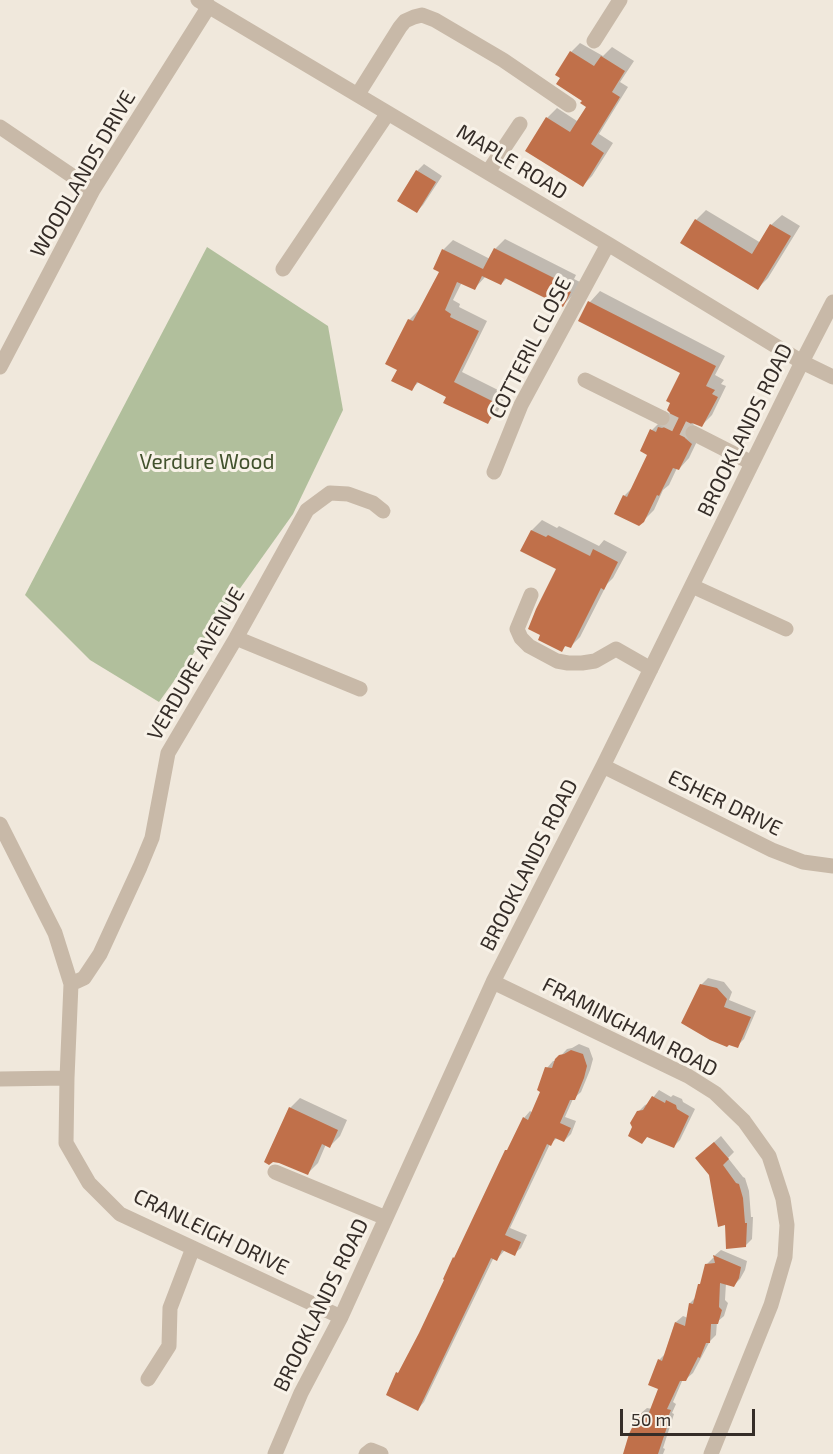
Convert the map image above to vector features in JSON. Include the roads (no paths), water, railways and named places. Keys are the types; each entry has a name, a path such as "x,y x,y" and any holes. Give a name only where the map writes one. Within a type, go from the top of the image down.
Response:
{"street":[{"path":"594,41 620,0"},
{"name":"MAPLE ROAD","path":"203,3 802,362 833,378"},
{"name":"WOODLANDS DRIVE","path":"0,367 93,190 203,3"},
{"path":"358,94 400,27 405,21 422,15 435,20 503,60 569,105"},
{"path":"283,270 388,113"},
{"path":"488,172 520,124"},
{"path":"0,128 93,190"},
{"name":"COTTERIL CLOSE","path":"494,472 521,405 608,244"},
{"name":"BROOKLANDS ROAD","path":"275,1454 301,1393 341,1317 493,982 833,302"},
{"path":"585,380 662,418"},
{"path":"693,434 752,463"},
{"name":"VERDURE AVENUE","path":"72,984 84,978 100,954 140,867 152,838 168,753 236,638 307,510 330,494 348,494 373,503 383,511"},
{"path":"692,586 786,629"},
{"path":"531,595 517,629 521,638 530,646 557,661 568,663 595,661 616,649 651,669"},
{"path":"236,638 360,688"},
{"name":"ESHER DRIVE","path":"603,766 772,850 803,862 833,866"},
{"name":"CRANLEIGH DRIVE","path":"0,824 55,933 72,984 66,1143 89,1183 120,1214 341,1317"},
{"name":"FRAMINGHAM ROAD","path":"493,982 688,1076 715,1093 744,1121 769,1156 783,1199 787,1226 785,1257 771,1305 711,1454"},
{"path":"0,1079 67,1078"},
{"path":"275,1172 386,1218"},
{"path":"148,1379 169,1346 170,1308 193,1248"},
{"path":"366,1454 371,1450 381,1454"}],"tunnel":[{"path":"662,418 693,433"}],"park label":[{"name":"Verdure Wood","path":"207,462"}]}
